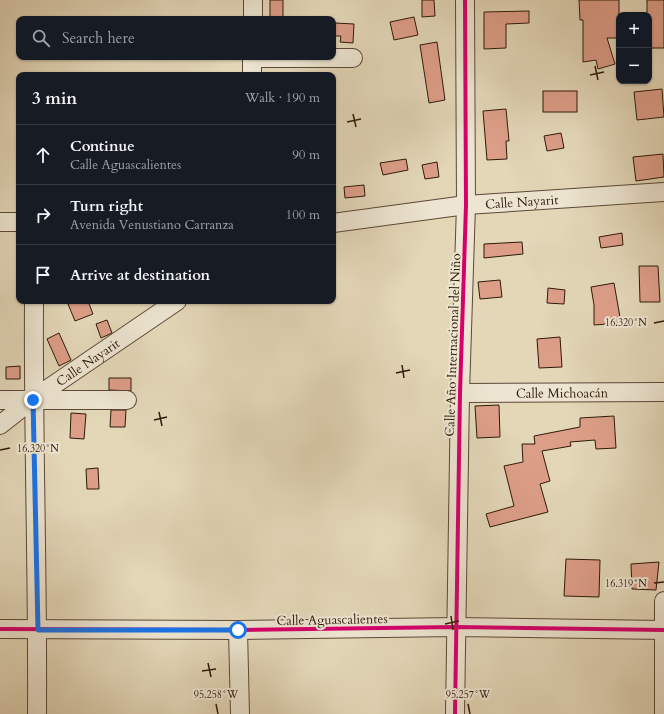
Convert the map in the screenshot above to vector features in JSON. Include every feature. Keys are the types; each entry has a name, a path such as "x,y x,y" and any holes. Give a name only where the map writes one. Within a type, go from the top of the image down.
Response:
{"street":[{"path":"253,0 253,16"},
{"name":"Calle Año Internacional del Niño","path":"455,714 460,393 466,205 465,0"},
{"path":"336,59 353,58"},
{"path":"252,63 313,60"},
{"name":"Calle Nayarit","path":"336,223 466,205 664,192"},
{"path":"0,222 16,222"},
{"path":"34,304 33,400 38,630 37,714"},
{"name":"Calle Nayarit","path":"0,425 33,400 173,304"},
{"name":"Calle Michoacán","path":"460,393 664,392"},
{"path":"0,400 128,400"},
{"path":"664,601 664,714"},
{"name":"Calle Aguascalientes","path":"0,629 238,630 456,627 664,630"},
{"path":"238,630 240,714"}],"building":[{"path":"270,0 283,0 283,16 270,16"},
{"path":"422,0 434,0 435,16 422,17"},
{"path":"579,0 619,0 619,12 616,12 616,38 607,38 615,64 598,69 596,60 583,62 583,20 580,20"},
{"path":"647,0 664,0 664,48 652,48 652,12 647,12"},
{"path":"529,11 529,23 506,24 506,48 484,49 484,12"},
{"path":"414,17 418,35 394,40 390,22"},
{"path":"336,23 354,24 353,43 340,42 341,36 336,36"},
{"path":"437,42 445,100 429,103 420,45"},
{"path":"662,89 664,117 637,120 634,92"},
{"path":"543,91 577,91 577,112 543,112"},
{"path":"506,109 509,141 506,141 507,159 487,160 483,111"},
{"path":"561,133 564,148 547,151 544,136"},
{"path":"663,154 664,177 636,181 633,157"},
{"path":"406,159 408,170 383,175 380,163"},
{"path":"437,162 439,177 425,179 422,165"},
{"path":"364,185 365,196 345,198 344,187"},
{"path":"622,233 623,245 601,248 599,237"},
{"path":"522,242 523,254 484,258 484,244"},
{"path":"639,266 658,266 660,302 640,302"},
{"path":"500,280 502,297 480,299 478,282"},
{"path":"614,283 621,323 594,325 594,305 591,287"},
{"path":"548,288 565,290 564,304 547,303"},
{"path":"68,304 89,304 93,314 75,321"},
{"path":"107,320 112,333 101,338 96,324"},
{"path":"59,333 71,360 59,366 47,339"},
{"path":"560,337 562,367 539,368 537,339"},
{"path":"20,366 20,379 6,379 6,367"},
{"path":"109,378 131,378 131,391 109,390"},
{"path":"499,405 500,437 477,438 475,406"},
{"path":"111,410 126,410 125,427 110,427"},
{"path":"71,413 86,414 84,439 70,438"},
{"path":"614,416 616,448 596,449 595,440 570,442 571,446 542,451 550,481 540,484 548,512 490,527 486,514 514,506 504,466 523,462 522,444 535,444 534,436 580,427 580,418"},
{"path":"98,468 99,489 87,489 86,469"},
{"path":"566,559 600,560 599,597 564,596"},
{"path":"659,562 656,590 632,589 631,564"}],"cycle path":[{"path":"455,714 460,393 466,205 465,0"},
{"path":"0,629 238,630 456,627 664,630"}],"route":[{"path":"33,400 38,630 238,630"}]}
